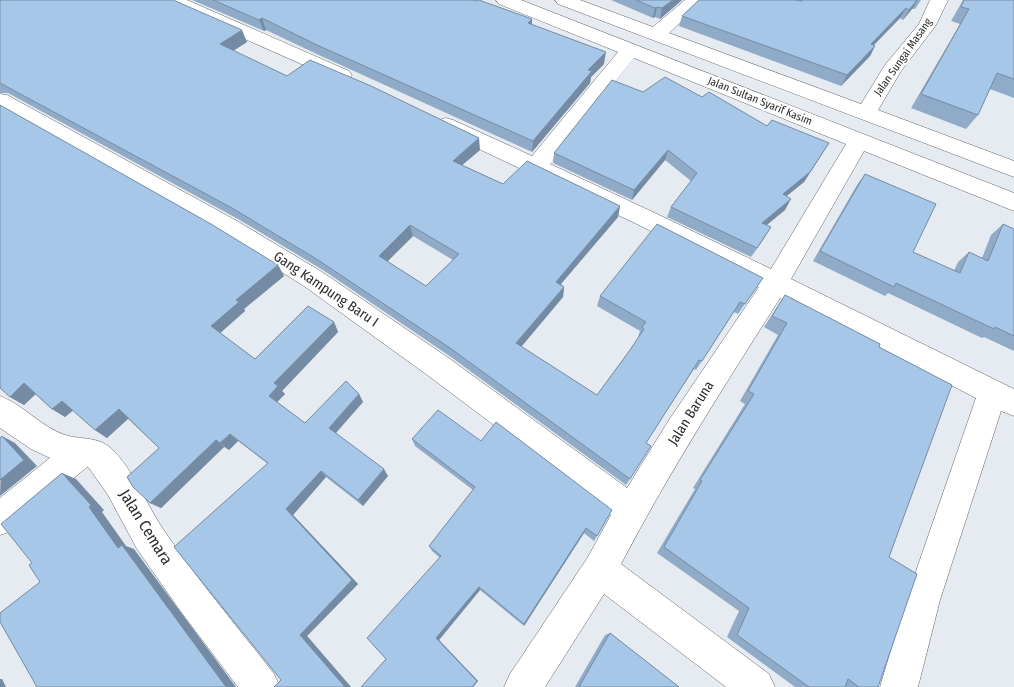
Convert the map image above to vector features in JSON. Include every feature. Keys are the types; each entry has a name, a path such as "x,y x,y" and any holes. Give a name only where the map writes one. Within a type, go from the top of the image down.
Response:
{"street":[{"path":"172,0 357,82"},
{"name":"Jalan Sultan Syarif Kasim","path":"505,0 630,50 862,126 1014,169"},
{"name":"Jalan Sultan Syarif Kasim","path":"564,0 655,35 862,126 1014,202"},
{"path":"655,35 695,0"},
{"name":"Jalan Sungai Masang","path":"862,126 892,69 927,25 940,0"},
{"path":"535,167 630,50"},
{"name":"Gang Kampung Baru I","path":"0,100 228,227 313,279 440,368 578,469 631,511"},
{"path":"429,116 647,220 1003,398 923,600 899,687"},
{"name":"Jalan Baruna","path":"524,687 600,568 631,511 680,430 775,284 862,126"},
{"name":"Jalan Cemara","path":"0,410 36,437 79,454 88,452 100,458 119,484 149,537 194,601 262,687"},
{"path":"0,519 79,454"},
{"path":"600,568 756,687"}],"building":[{"path":"0,0 173,0 242,30 220,44 287,76 310,60 371,86 479,138 453,161 503,184 527,161 620,206 556,282 564,287 516,343 597,395 630,350 644,329 642,327 646,322 600,296 657,224 763,278 745,304 740,302 702,361 699,360 646,443 651,446 630,479 450,348 318,260 232,208 0,83","holes":["410,225 459,254 426,286 379,256"]},
{"path":"213,0 479,0 532,19 528,23 606,52 588,70 592,71 533,141 317,45 262,18 259,20"},
{"path":"636,0 673,0 662,8 655,8"},
{"path":"699,0 917,0 909,10 906,8 871,44 875,46 847,75 682,16"},
{"path":"964,0 1014,0 1014,79 997,73 978,115 921,94 969,9 961,7"},
{"path":"665,77 702,97 709,92 767,126 772,120 829,143 810,172 783,194 791,199 762,223 771,227 757,248 671,207 697,173 668,150 634,190 554,153 612,80 643,92"},
{"path":"0,105 211,224 278,265 236,300 239,302 211,326 255,359 308,306 334,322 274,383 278,386 269,396 305,423 346,381 359,394 329,428 384,469 358,500 321,471 286,509 352,580 300,635 345,687 274,687 281,680 174,547 268,463 230,434 220,443 216,440 150,503 133,487 127,477 159,448 119,409 95,430 62,401 52,409 24,383 10,397 0,388"},
{"path":"865,174 936,204 913,252 960,273 969,252 988,261 1003,224 1014,229 1014,336 995,327 994,329 896,283 894,287 820,251"},
{"path":"785,295 880,344 879,347 952,385 889,557 917,574 878,687 859,687 848,679 845,687 809,687 737,635 749,608 664,547 702,481 700,480 754,394 748,391 787,323 772,316"},
{"path":"438,410 481,441 496,422 612,510 597,536 586,528 524,624 479,587 436,638 477,681 472,687 361,687 386,659 367,638 441,556 429,546 475,487 412,439"},
{"path":"2,436 24,460 0,480 0,438"},
{"path":"62,473 91,505 89,507 118,548 122,545 226,687 37,687 0,622 0,613 40,582 29,565 32,563 1,524"},
{"path":"610,633 679,687 579,687"}]}
